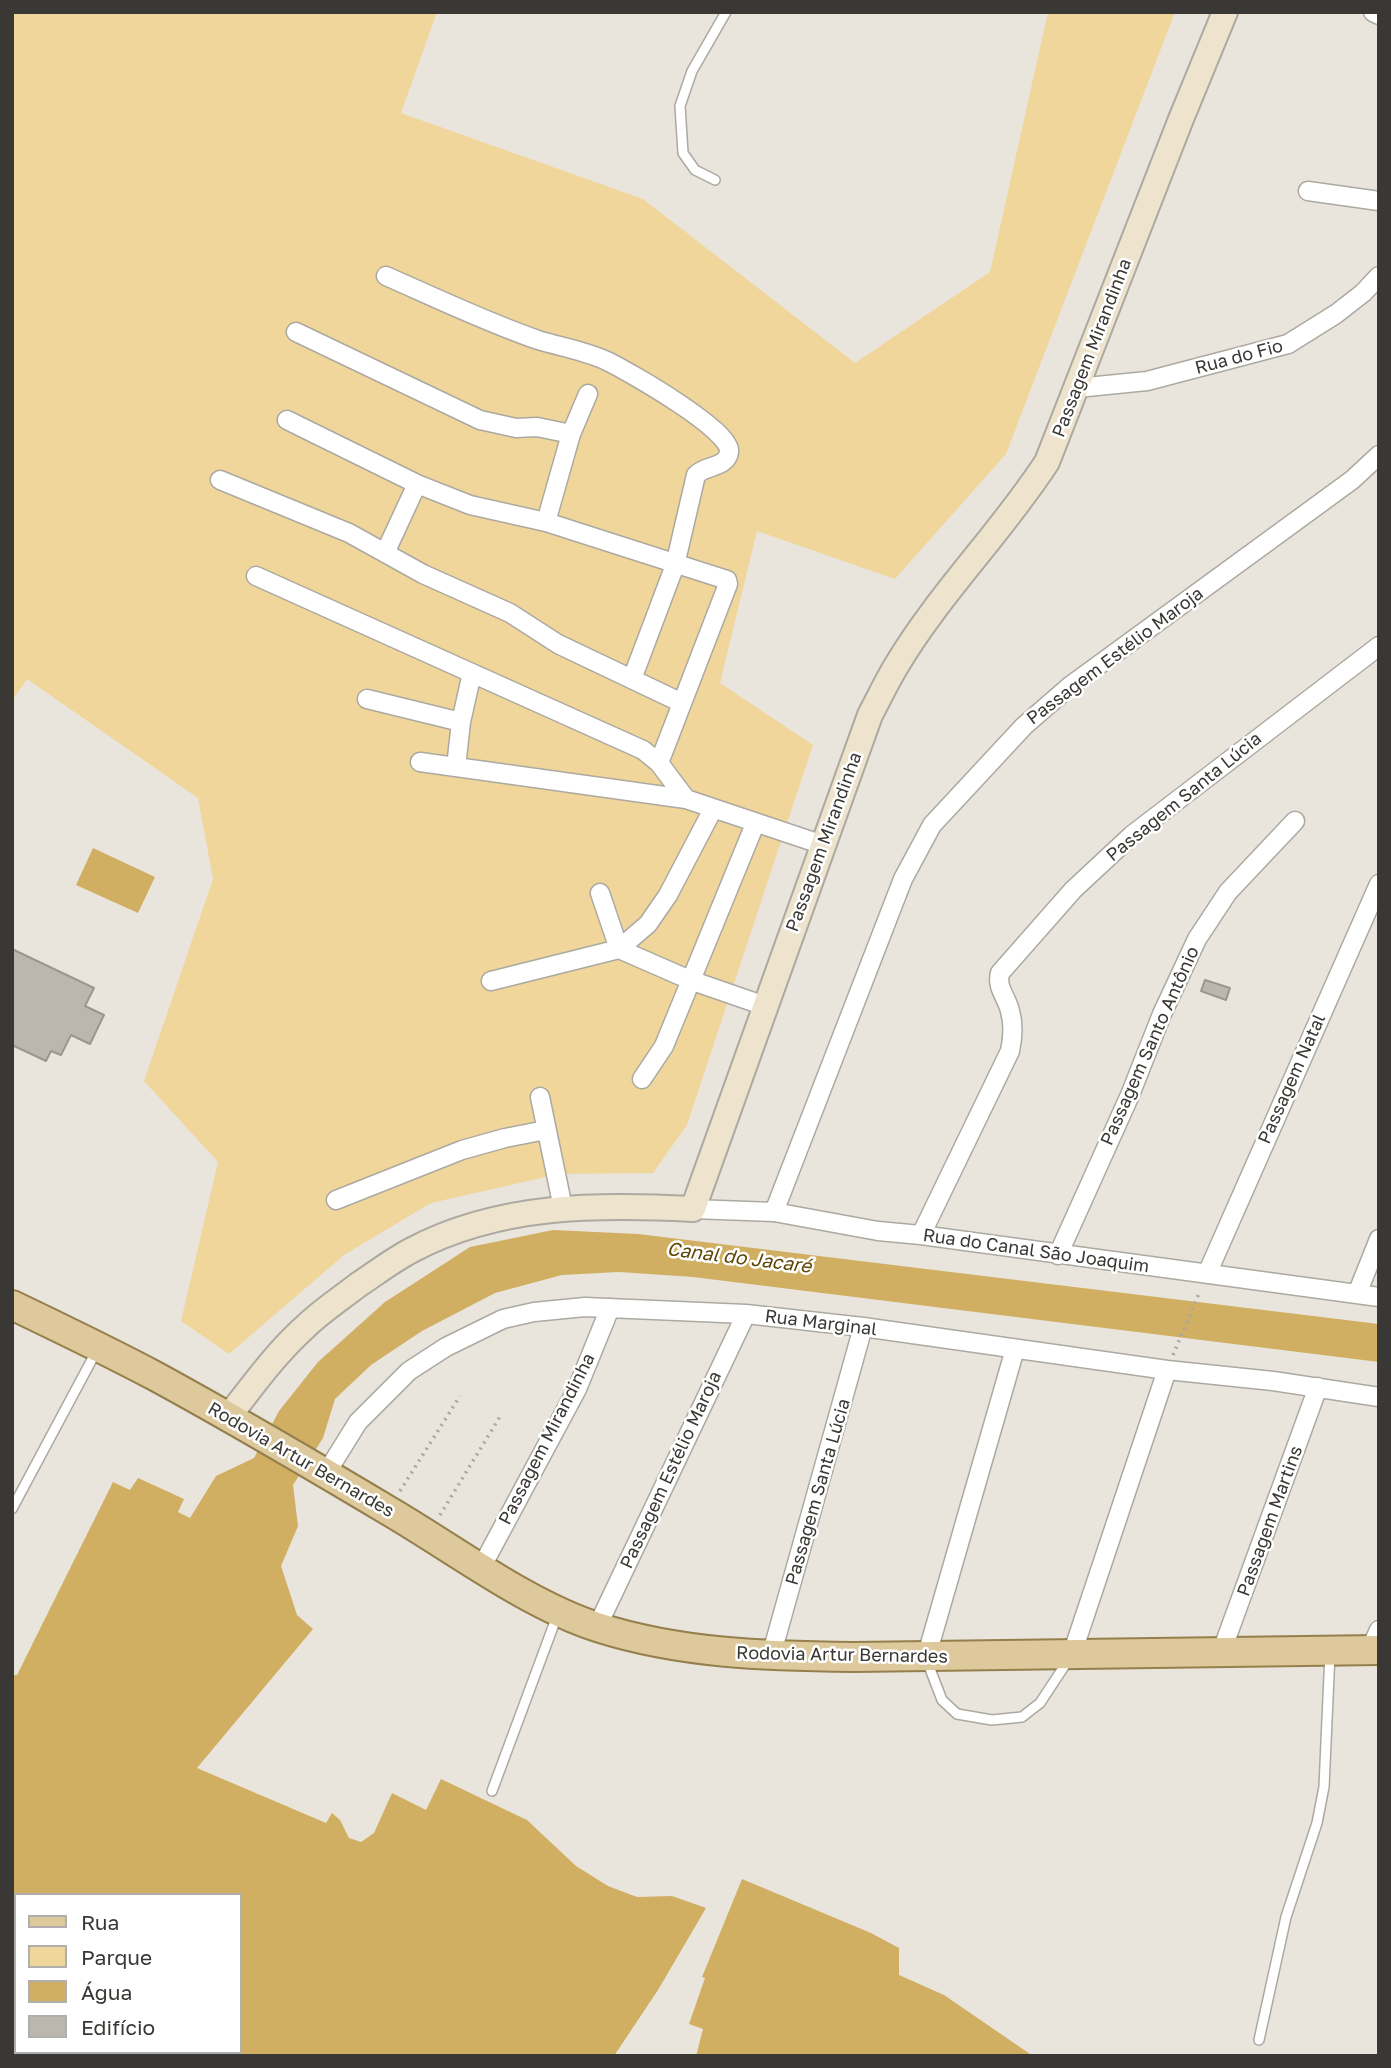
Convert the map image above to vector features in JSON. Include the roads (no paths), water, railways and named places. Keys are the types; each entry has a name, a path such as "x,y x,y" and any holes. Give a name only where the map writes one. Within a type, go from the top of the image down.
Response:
{"main road":[{"name":"Rodovia Artur Bernardes","path":"13,1307 98,1347 235,1422 481,1568 559,1611 597,1627 717,1652 771,1656 926,1658 1330,1651 1376,1643"}],"street":[{"name":"Passagem Mirandinha","path":"693,1209 866,726 894,668 1013,510 1052,450 1225,12"},
{"path":"1373,12 1379,15"},
{"path":"1308,191 1379,201"},
{"path":"386,275 478,317 538,340 607,361 675,401 726,439 730,450 728,456 721,464 702,469 696,475 675,565 632,679"},
{"name":"Rua do Fio","path":"1077,388 1147,381 1289,344 1336,314 1363,293 1379,276"},
{"path":"296,332 480,419 516,428 537,427 571,434"},
{"path":"546,522 571,434 588,394"},
{"path":"287,420 418,484 470,505 546,522 727,580 728,584 659,763"},
{"name":"Passagem Estélio Maroja","path":"774,1212 903,879 932,825 1024,726 1070,686 1352,480 1379,455"},
{"path":"220,480 349,533 423,574 510,613 558,644 682,703"},
{"path":"385,553 418,484"},
{"path":"256,576 643,750 659,763 686,799"},
{"name":"Passagem Santa Lúcia","path":"921,1235 1010,1051 1013,1021 999,985 1000,973 1073,890 1132,835 1379,646"},
{"path":"456,767 461,722 472,673"},
{"path":"367,699 461,722"},
{"path":"420,762 686,799 823,845"},
{"path":"491,981 619,949 648,924 668,895 713,809"},
{"name":"Passagem Santo Antônio","path":"1058,1255 1197,939 1228,892 1294,821"},
{"path":"642,1079 664,1046 755,824"},
{"name":"Passagem Natal","path":"1205,1278 1379,884"},
{"path":"600,893 619,949 690,980 765,1006"},
{"path":"540,1097 563,1208"},
{"path":"336,1199 462,1150 546,1130"},
{"path":"235,1422 305,1326 384,1267 413,1250 484,1221 563,1208 622,1205 693,1209"},
{"name":"Rua do Canal São Joaquim","path":"693,1209 774,1212 878,1231 921,1235 1205,1278 1379,1297"},
{"path":"1357,1294 1379,1239"},
{"name":"Rua Marginal","path":"320,1472 358,1422 409,1371 446,1347 503,1319 534,1311 585,1307 746,1314 863,1327 1015,1349 1169,1365 1379,1397"},
{"name":"Passagem Mirandinha","path":"481,1568 577,1389 610,1308"},
{"name":"Passagem Estélio Maroja","path":"597,1627 746,1314"},
{"name":"Passagem Santa Lúcia","path":"771,1656 863,1327"},
{"path":"926,1658 1015,1349"},
{"path":"1072,1654 1169,1365"},
{"name":"Passagem Martins","path":"1221,1653 1318,1387"}],"lane":[{"path":"715,180 695,170 682,153 680,106 692,71 726,12"},
{"path":"12,1509 98,1347"},
{"path":"492,1791 559,1611"},
{"path":"1259,2040 1286,1917 1324,1787 1330,1651"},
{"path":"926,1658 943,1700 957,1714 992,1720 1022,1717 1040,1703 1072,1654"}],"water":[{"path":"93,848 155,877 138,913 76,885"},
{"name":"Canal do Jacaré","path":"553,1230 638,1234 1379,1324 1379,1362 693,1277 619,1272 562,1275 495,1293 422,1331 371,1365 335,1399 323,1438 293,1485 298,1526 281,1566 297,1615 313,1629 197,1768 326,1823 332,1813 340,1820 349,1838 361,1842 374,1833 392,1793 426,1810 441,1779 527,1820 576,1866 608,1886 637,1897 672,1896 706,1908 658,1990 614,2056 12,2056 12,1675 17,1675 113,1482 130,1490 138,1478 184,1499 178,1512 190,1518 216,1476 254,1458 279,1411 318,1362 385,1302 470,1247"},
{"path":"742,1879 871,1933 899,1948 899,1975 944,1995 1033,2056 696,2056 703,2029 689,2024 705,1978 702,1977"}]}
